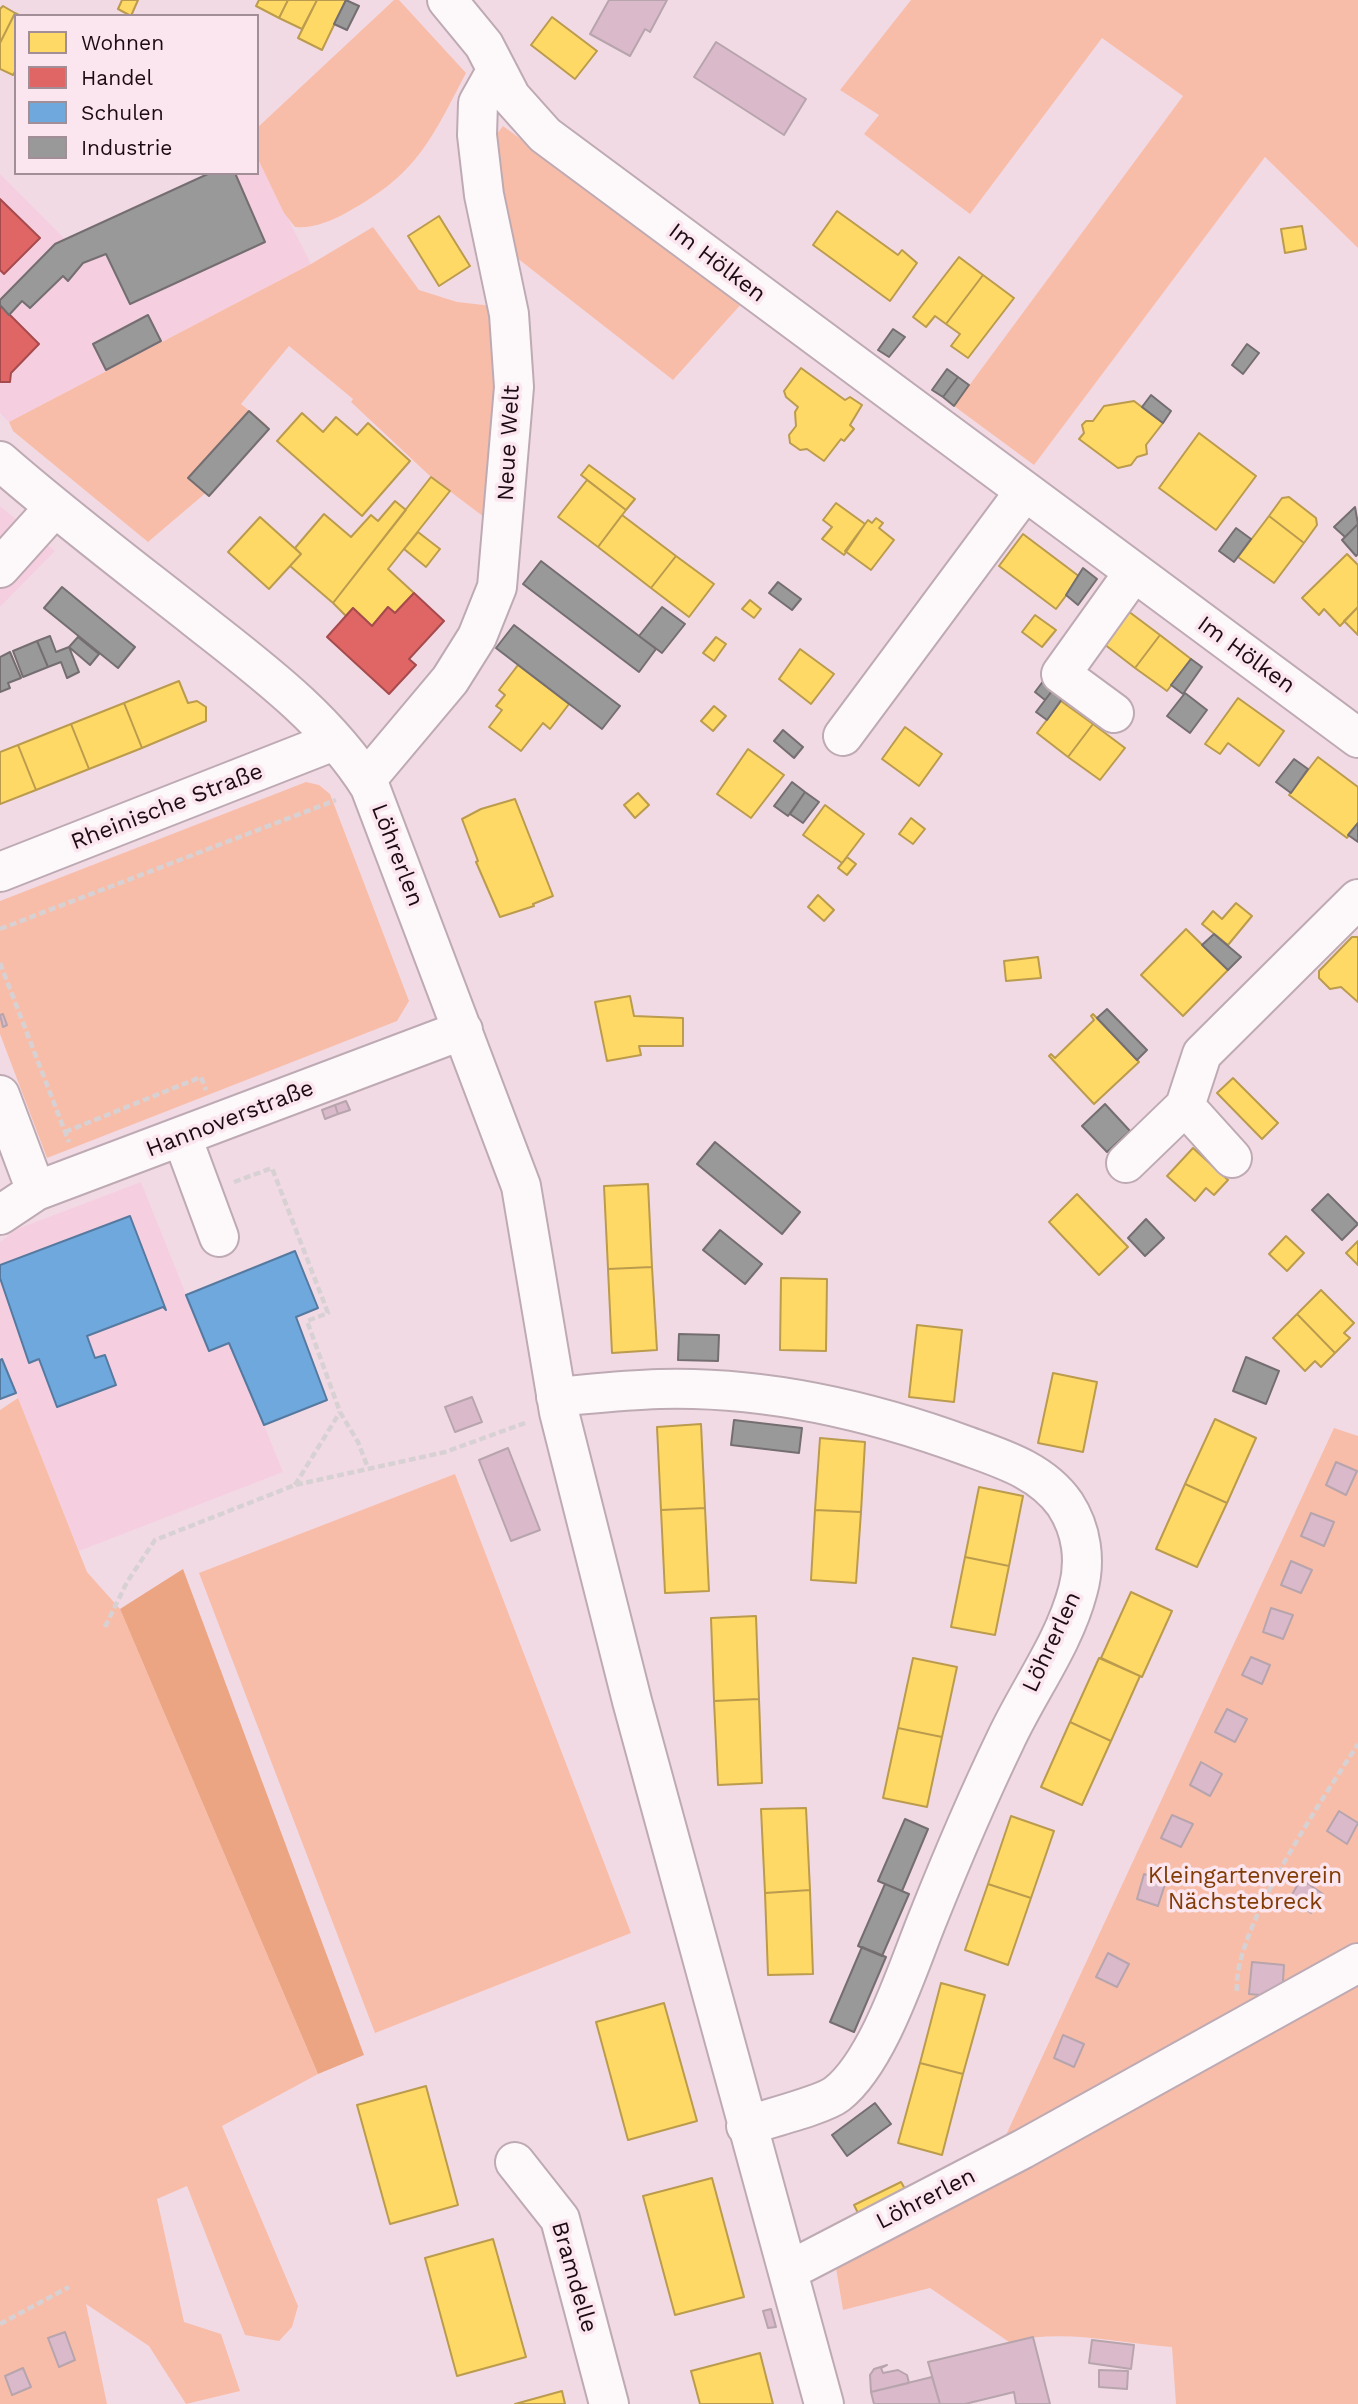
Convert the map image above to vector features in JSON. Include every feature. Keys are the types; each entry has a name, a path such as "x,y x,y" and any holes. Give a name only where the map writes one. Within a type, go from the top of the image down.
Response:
{"street":[{"name":"Im Hölken","path":"447,0 484,44 512,97 545,135 1358,737"},
{"name":"Neue Welt","path":"368,783 450,680 477,637 497,587 514,387 509,314 484,195 477,135 478,103 496,71"},
{"name":"Löhrerlen","path":"0,461 54,508 270,677 334,741 368,783 521,1186 558,1404 632,1701 824,2404"},
{"path":"843,736 1025,491"},
{"path":"0,568 54,508"},
{"path":"1114,713 1061,674 1134,572"},
{"name":"Rheinische Straße","path":"0,872 334,741"},
{"path":"1126,1163 1185,1106 1202,1054 1358,899"},
{"name":"Hannoverstraße","path":"0,1215 36,1191 463,1030"},
{"path":"0,1095 36,1191"},
{"path":"1185,1106 1232,1158"},
{"path":"182,1137 219,1237"},
{"name":"Löhrerlen","path":"558,1404 660,1389 749,1393 822,1404 901,1422 1020,1465 1042,1481 1064,1503 1076,1527 1084,1560 1078,1591 1066,1624 979,1797 869,2055 836,2095 746,2126"},
{"name":"Löhrerlen","path":"788,2271 1023,2149 1358,1963"},
{"name":"Bramdelle","path":"515,2162 560,2219 609,2404"}],"path":[{"path":"0,929 368,783"},
{"path":"0,963 82,1174"},
{"path":"65,1132 201,1077 219,1122"},
{"path":"203,1193 272,1168 328,1312 307,1321 340,1412 358,1442 368,1468"},
{"path":"104,1627 127,1582 155,1540 295,1485 445,1452 558,1404"},
{"path":"295,1485 340,1412"},
{"path":"1238,2003 1236,1976 1248,1934 1300,1835 1358,1744"},
{"path":"0,2324 69,2287"}],"shaded area":[{"path":"259,161 311,264 9,422 0,413 0,174 65,239 206,175 259,175"},
{"path":"0,506 55,551 0,607"},
{"path":"141,1182 208,1349 230,1341 283,1472 79,1551 0,1354 0,1242 17,1229"},
{"path":"183,1569 364,2055 318,2074 120,1609"}],"green space":[{"path":"394,0 399,0 466,73 431,137 406,170 370,199 315,226 295,227 284,213 259,161 259,126"},
{"path":"911,0 1358,0 1358,248 1265,157 1034,465 954,406 1183,96 1102,38 970,214 864,134 879,115 840,90"},
{"path":"503,126 743,302 673,380 512,254 487,147"},
{"path":"373,227 419,290 457,302 502,307 488,520 431,477 351,402 353,399 289,346 241,404 267,425 208,491 148,542 13,431 9,422 311,264"},
{"path":"306,782 319,785 330,794 409,1001 397,1021 47,1158 0,1034 0,901"},
{"path":"18,1398 87,1572 120,1609 318,2074 222,2126 298,2306 292,2327 279,2341 245,2335 187,2186 157,2199 184,2322 221,2334 240,2391 186,2404 149,2346 86,2304 107,2404 0,2404 0,1410"},
{"name":"Kleingartenverein Nächstebreck","path":"1334,1428 1358,1436 1358,1959 999,2150"},
{"path":"455,1474 631,1933 375,2033 199,1573"},
{"path":"1358,1978 1358,2404 1176,2404 1172,2347 1070,2336 1009,2342 930,2288 843,2310 835,2262"}],"building: Wohnen":[{"path":"122,0 138,0 132,14 118,9"},
{"path":"259,0 288,0 279,18 256,6"},
{"path":"288,0 317,0 302,29 279,18"},
{"path":"317,0 346,0 322,50 298,38"},
{"path":"3,6 15,13 0,43 0,9"},
{"path":"14,15 13,75 0,69 0,43"},
{"path":"552,17 597,51 575,79 531,45"},
{"path":"837,211 898,255 902,250 917,263 890,301 813,245"},
{"path":"439,216 470,266 439,286 408,236"},
{"path":"1302,226 1306,249 1285,253 1281,229"},
{"path":"959,257 983,275 946,324 935,316 926,327 913,317"},
{"path":"983,275 1014,298 968,358 951,346 960,334 946,324"},
{"path":"801,368 845,400 850,397 862,405 850,425 854,429 844,441 841,439 824,461 807,449 800,450 790,443 789,435 796,426 795,412 798,407 786,397 784,391"},
{"path":"1134,401 1163,423 1146,445 1147,454 1137,457 1131,465 1118,468 1079,439 1084,433 1082,425 1086,421 1093,421 1104,406"},
{"path":"302,413 323,432 336,417 357,435 368,423 410,461 362,516 277,441"},
{"path":"1199,433 1256,476 1216,530 1159,488"},
{"path":"589,465 635,499 626,510 581,475"},
{"path":"431,477 450,491 388,569 414,593 395,613 388,607 372,626 353,608 346,616 333,603"},
{"path":"587,480 626,510 598,547 558,517"},
{"path":"1289,497 1316,518 1317,525 1304,543 1269,516 1282,498"},
{"path":"395,501 406,510 333,603 290,566 301,554 295,548 324,514 351,537 371,515 378,521"},
{"path":"836,503 865,524 844,555 822,539 832,527 823,520"},
{"path":"622,515 676,556 651,588 598,547"},
{"path":"1269,516 1304,543 1274,583 1238,557"},
{"path":"260,517 301,554 269,589 228,552"},
{"path":"876,518 883,523 879,528 894,540 871,570 845,551 868,520 872,523"},
{"path":"418,532 440,549 426,567 404,549"},
{"path":"1023,534 1080,577 1056,609 999,566"},
{"path":"1347,554 1358,565 1358,607 1340,626 1324,609 1319,615 1302,598"},
{"path":"676,556 714,584 689,617 651,588"},
{"path":"750,600 761,609 754,618 742,609"},
{"path":"1358,607 1358,635 1344,621"},
{"path":"1128,611 1160,635 1135,668 1104,644"},
{"path":"1035,615 1056,630 1042,647 1022,632"},
{"path":"1160,635 1191,659 1167,691 1135,668"},
{"path":"716,637 726,644 714,661 703,653"},
{"path":"800,649 834,674 811,704 779,679"},
{"path":"518,665 569,704 550,729 543,723 521,751 489,727 502,710 496,706 505,695 499,690"},
{"path":"179,681 188,703 197,701 206,707 206,721 142,748 124,703"},
{"path":"1238,698 1284,731 1259,766 1228,743 1220,754 1205,744"},
{"path":"1061,701 1093,724 1068,757 1037,733"},
{"path":"124,703 142,748 89,769 71,724"},
{"path":"714,706 726,716 713,731 701,721"},
{"path":"71,724 89,769 36,790 18,745"},
{"path":"1093,724 1125,748 1100,780 1068,757"},
{"path":"905,727 942,754 919,786 882,759"},
{"path":"18,745 36,790 0,804 0,752"},
{"path":"748,749 784,775 751,818 717,794"},
{"path":"1318,757 1358,787 1358,823 1347,838 1289,795"},
{"path":"638,793 649,805 635,818 624,805"},
{"path":"515,799 553,896 533,904 534,906 500,917 476,862 478,861 462,819 481,809"},
{"path":"825,805 864,834 842,863 803,835"},
{"path":"911,818 925,829 913,844 899,834"},
{"path":"847,857 856,864 847,875 838,868"},
{"path":"818,895 834,910 824,921 808,907"},
{"path":"1236,903 1252,916 1228,945 1202,924 1213,911 1222,919"},
{"path":"1186,929 1228,970 1183,1016 1141,975"},
{"path":"1352,937 1358,937 1358,1002 1341,987 1330,989 1319,978 1319,971"},
{"path":"1038,957 1041,978 1006,981 1004,961"},
{"path":"630,996 634,1016 683,1018 683,1046 639,1046 641,1055 607,1061 595,1002"},
{"path":"1093,1014 1139,1062 1094,1104 1049,1056 1051,1054 1055,1058 1094,1020 1091,1016"},
{"path":"1233,1078 1278,1123 1262,1139 1217,1093"},
{"path":"1193,1148 1228,1180 1214,1195 1206,1188 1195,1201 1167,1176"},
{"path":"648,1184 652,1267 608,1269 604,1186"},
{"path":"1077,1194 1128,1247 1099,1275 1049,1222"},
{"path":"1286,1236 1304,1253 1287,1271 1269,1254"},
{"path":"1358,1241 1358,1265 1346,1253"},
{"path":"652,1267 657,1350 612,1353 608,1269"},
{"path":"781,1278 827,1279 826,1351 780,1350"},
{"path":"1321,1290 1354,1323 1344,1333 1350,1338 1335,1353 1297,1314"},
{"path":"1297,1314 1335,1353 1321,1367 1315,1361 1305,1371 1273,1338"},
{"path":"917,1325 962,1330 954,1402 909,1397"},
{"path":"1053,1373 1097,1382 1083,1452 1038,1443"},
{"path":"1215,1419 1256,1438 1227,1503 1185,1484"},
{"path":"701,1424 705,1508 661,1510 657,1427"},
{"path":"820,1438 865,1442 861,1512 815,1510"},
{"path":"1185,1484 1227,1503 1197,1567 1156,1549"},
{"path":"979,1487 1023,1496 1009,1566 965,1557"},
{"path":"705,1508 709,1591 665,1593 661,1510"},
{"path":"815,1510 861,1512 856,1583 811,1580"},
{"path":"965,1557 1009,1566 995,1635 951,1627"},
{"path":"1131,1592 1172,1611 1142,1677 1101,1658"},
{"path":"756,1616 759,1699 714,1701 711,1618"},
{"path":"913,1658 957,1667 942,1737 898,1728"},
{"path":"1099,1658 1140,1676 1111,1741 1070,1722"},
{"path":"759,1699 762,1783 718,1785 714,1701"},
{"path":"1070,1722 1111,1741 1082,1805 1041,1787"},
{"path":"898,1728 942,1737 927,1807 883,1798"},
{"path":"806,1808 810,1890 765,1893 761,1809"},
{"path":"1011,1816 1054,1831 1031,1898 988,1884"},
{"path":"988,1884 1031,1898 1008,1965 965,1950"},
{"path":"810,1890 813,1974 768,1975 765,1893"},
{"path":"941,1983 985,1995 963,2074 920,2063"},
{"path":"664,2003 697,2121 628,2140 596,2022"},
{"path":"920,2063 963,2074 942,2155 898,2143"},
{"path":"426,2086 458,2205 390,2224 357,2105"},
{"path":"712,2178 744,2297 675,2315 643,2196"},
{"path":"901,2182 908,2194 861,2219 854,2205"},
{"path":"493,2239 526,2357 457,2376 425,2258"},
{"path":"760,2353 773,2404 700,2404 691,2371"},
{"path":"562,2391 565,2404 515,2404"}],"building: Handel":[{"path":"0,199 40,238 4,274 0,270"},
{"path":"0,305 39,344 11,373 10,382 0,382"},
{"path":"414,593 444,621 409,659 416,665 389,694 327,637 353,608 372,626 388,607 395,613"}],"building: Schulen":[{"path":"130,1216 166,1310 163,1307 87,1336 95,1358 105,1355 116,1385 57,1407 39,1359 29,1363 0,1278 0,1265"},
{"path":"295,1251 318,1308 296,1317 327,1400 264,1425 229,1343 209,1351 186,1295"},
{"path":"2,1359 16,1393 0,1399 0,1360"}],"building: Industrie":[{"path":"346,0 359,6 347,30 334,24"},
{"path":"206,175 236,175 265,242 130,304 106,254 83,263 68,281 63,276 30,308 22,301 9,315 0,305 0,300 55,244"},
{"path":"148,315 161,341 106,370 93,344"},
{"path":"893,329 905,337 889,357 878,350"},
{"path":"1247,344 1259,353 1243,374 1232,365"},
{"path":"947,369 958,377 943,397 932,390"},
{"path":"958,377 969,385 954,406 943,397"},
{"path":"1151,395 1171,411 1163,423 1142,407"},
{"path":"249,411 269,429 209,496 188,478"},
{"path":"1355,507 1358,524 1345,537 1334,527"},
{"path":"1358,524 1358,554 1356,556 1342,540"},
{"path":"1236,528 1251,539 1234,562 1219,551"},
{"path":"541,561 656,649 639,672 523,584"},
{"path":"1083,568 1097,579 1078,605 1066,595"},
{"path":"778,582 801,599 792,610 769,593"},
{"path":"62,587 135,647 118,668 44,608"},
{"path":"662,607 685,624 662,653 639,636"},
{"path":"514,625 620,706 602,729 496,648"},
{"path":"50,636 56,652 69,647 79,672 67,678 61,662 48,667 37,641"},
{"path":"78,637 99,654 90,665 69,647"},
{"path":"37,641 48,667 23,677 13,651"},
{"path":"10,652 21,678 8,683 10,688 0,692 0,657"},
{"path":"1191,659 1202,667 1183,694 1171,685"},
{"path":"1050,672 1061,679 1045,700 1035,692"},
{"path":"1052,691 1062,699 1047,720 1036,712"},
{"path":"1185,693 1207,710 1190,733 1167,716"},
{"path":"783,730 803,747 794,758 774,741"},
{"path":"1294,759 1308,769 1291,793 1276,782"},
{"path":"792,782 805,792 788,816 774,806"},
{"path":"805,792 819,802 803,823 790,814"},
{"path":"1358,823 1358,842 1348,835"},
{"path":"1214,934 1241,957 1228,970 1202,945"},
{"path":"1107,1009 1147,1050 1137,1060 1097,1018"},
{"path":"1105,1104 1130,1131 1107,1152 1082,1126"},
{"path":"715,1142 800,1212 782,1234 697,1164"},
{"path":"1328,1194 1358,1224 1342,1240 1312,1210"},
{"path":"1146,1219 1164,1238 1145,1256 1128,1238"},
{"path":"720,1230 762,1264 745,1284 703,1250"},
{"path":"679,1334 719,1335 718,1361 678,1360"},
{"path":"1246,1357 1279,1371 1266,1404 1233,1391"},
{"path":"734,1420 802,1428 799,1453 731,1445"},
{"path":"905,1819 928,1829 902,1891 878,1881"},
{"path":"885,1884 909,1894 882,1956 858,1946"},
{"path":"862,1947 886,1957 854,2032 830,2022"},
{"path":"875,2103 891,2124 847,2156 832,2135"}],"building: Sonstige":[{"path":"609,0 667,0 650,32 645,29 630,56 590,34"},
{"path":"716,42 806,99 784,135 694,77"},
{"path":"3,1014 7,1025 3,1027 0,1015"},
{"path":"346,1101 350,1110 338,1114 335,1105"},
{"path":"335,1105 338,1114 325,1119 322,1110"},
{"path":"472,1397 482,1422 455,1432 445,1407"},
{"path":"508,1448 540,1530 511,1541 479,1460"},
{"path":"1336,1462 1357,1471 1346,1495 1326,1485"},
{"path":"1311,1513 1334,1522 1324,1546 1301,1536"},
{"path":"1291,1561 1312,1570 1301,1593 1281,1585"},
{"path":"1271,1608 1293,1615 1283,1639 1263,1632"},
{"path":"1251,1657 1270,1665 1262,1684 1242,1675"},
{"path":"1227,1709 1247,1719 1235,1742 1215,1732"},
{"path":"1201,1762 1222,1774 1210,1796 1190,1785"},
{"path":"1339,1811 1358,1823 1347,1844 1327,1831"},
{"path":"1172,1815 1193,1824 1181,1847 1161,1838"},
{"path":"1144,1874 1166,1881 1158,1906 1137,1899"},
{"path":"1301,1879 1323,1894 1311,1913 1290,1898"},
{"path":"1108,1953 1129,1964 1117,1987 1096,1977"},
{"path":"1252,1962 1284,1965 1282,1997 1249,1994"},
{"path":"1063,2035 1084,2044 1074,2067 1054,2058"},
{"path":"771,2309 776,2327 768,2328 763,2311"},
{"path":"65,2332 75,2360 59,2367 48,2338"},
{"path":"1033,2337 1050,2404 1016,2404 1014,2392 965,2404 940,2404 928,2362"},
{"path":"1092,2340 1134,2345 1131,2369 1089,2363"},
{"path":"887,2365 881,2368 883,2373 898,2370 907,2375 909,2383 871,2392 870,2375 874,2369"},
{"path":"23,2368 31,2387 12,2395 5,2376"},
{"path":"1099,2370 1128,2371 1127,2389 1099,2387"},
{"path":"932,2377 940,2404 874,2404 871,2392"}]}
